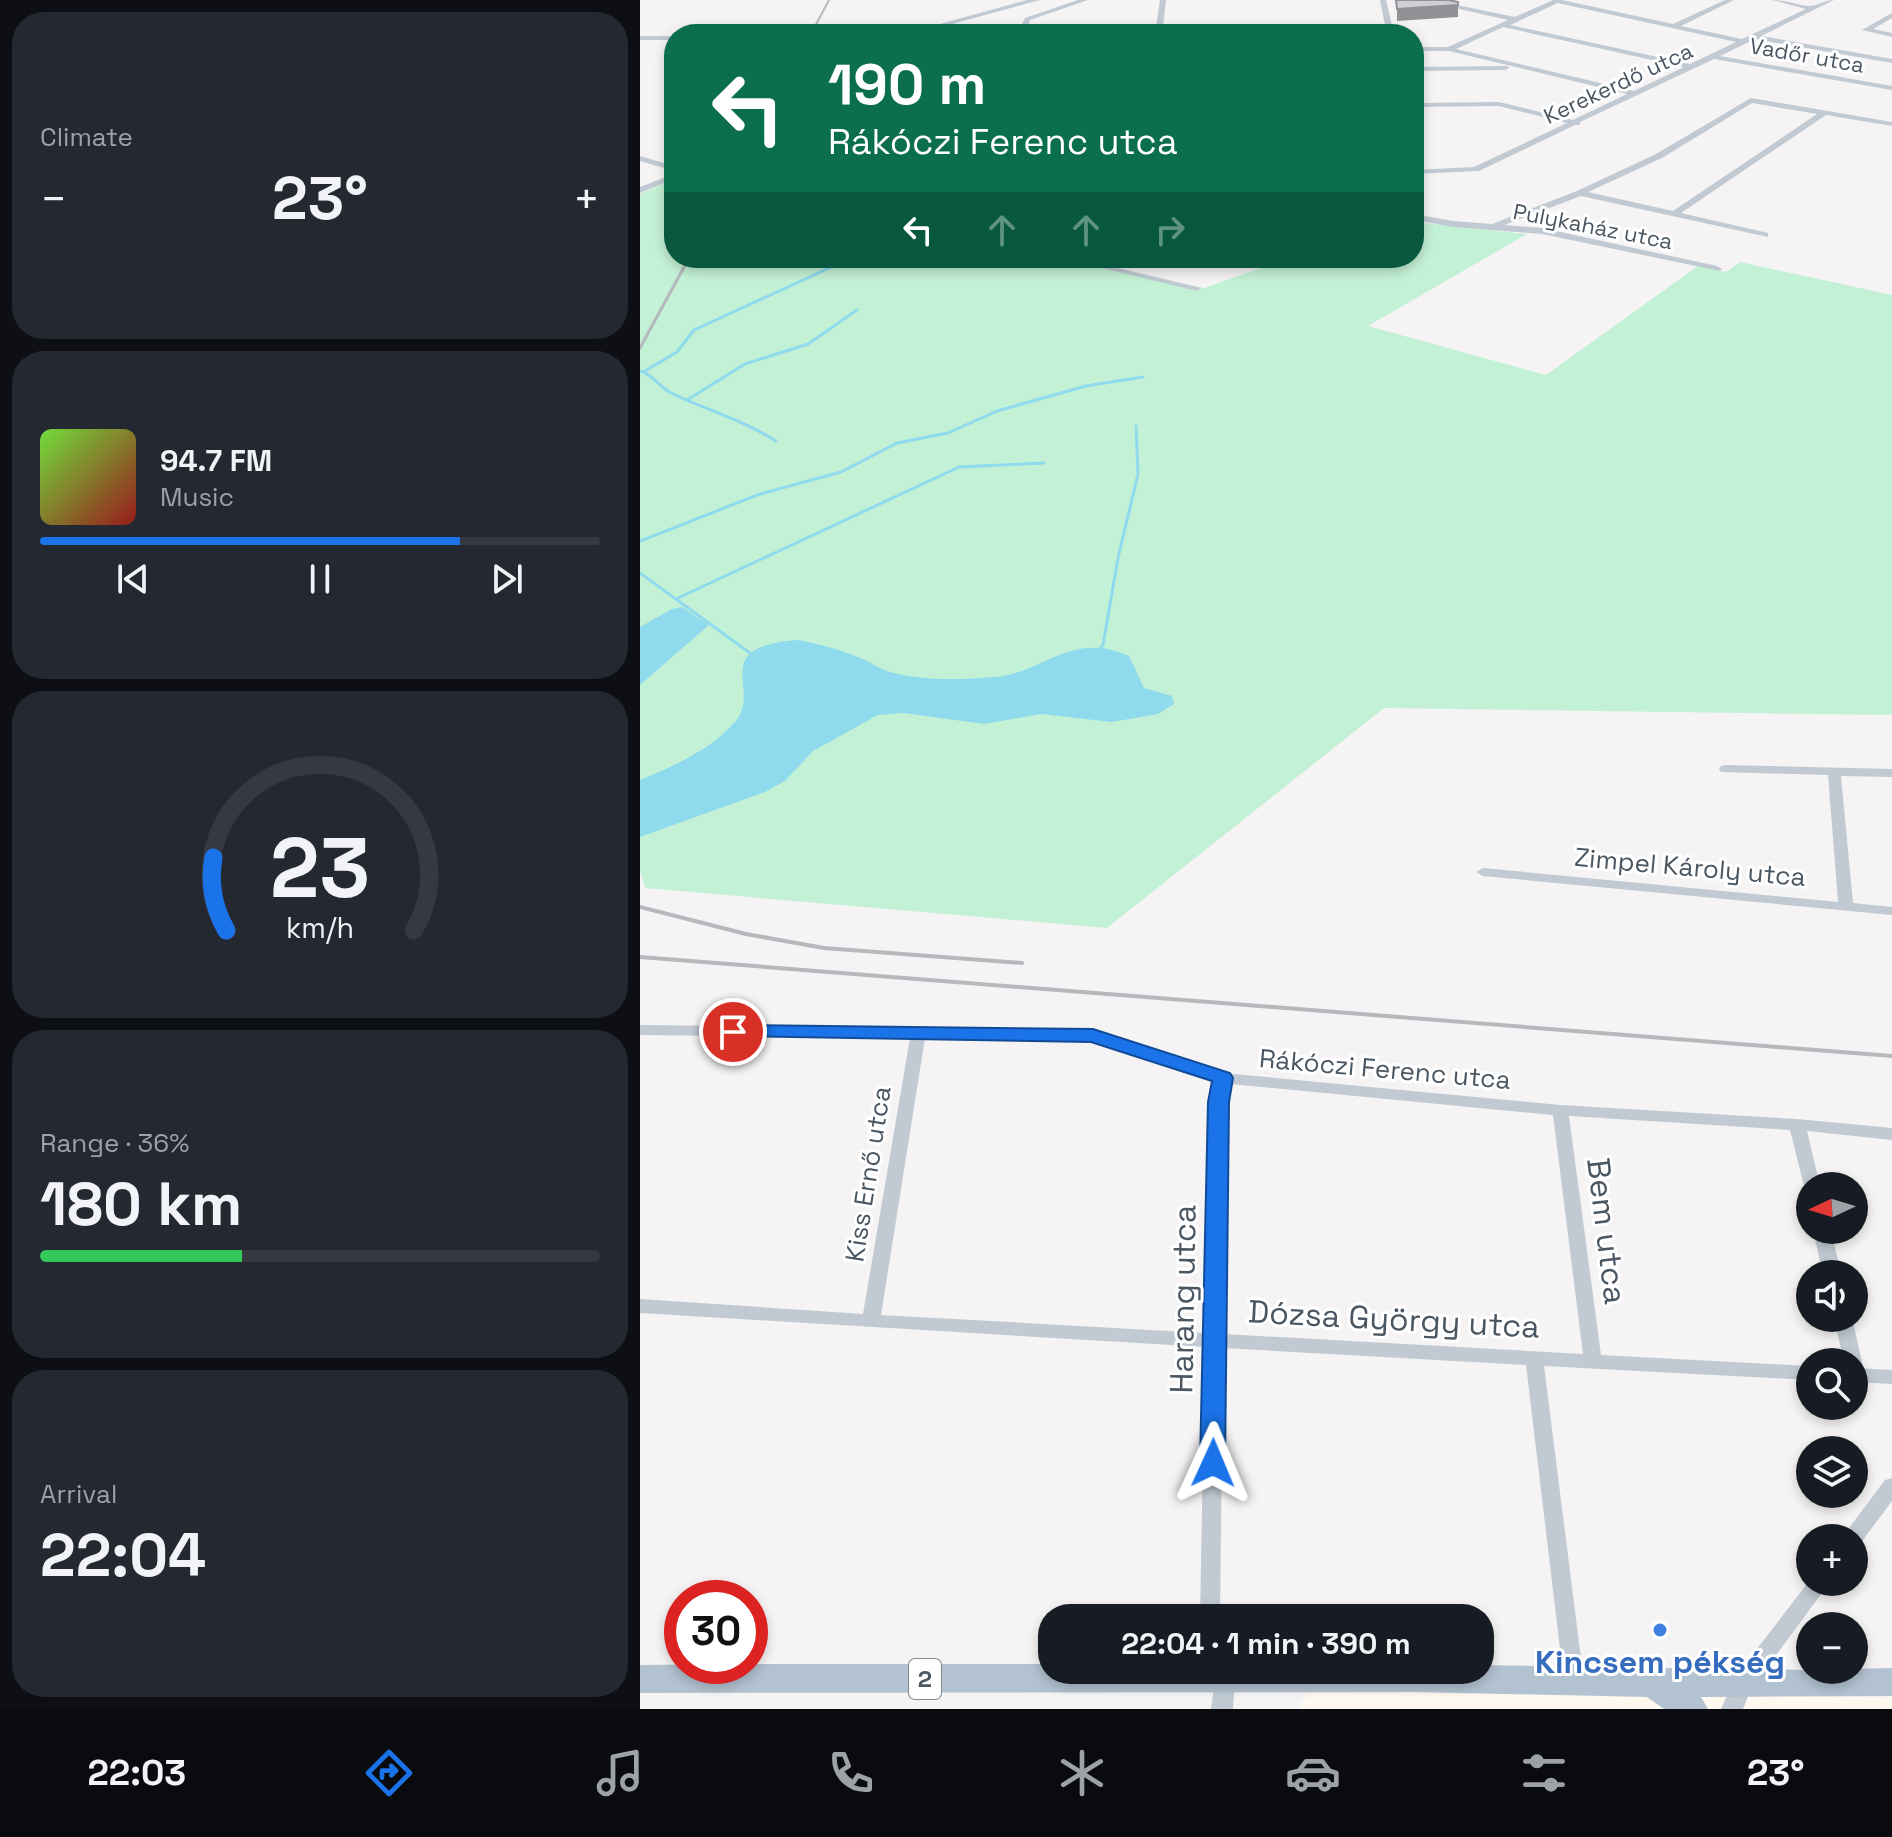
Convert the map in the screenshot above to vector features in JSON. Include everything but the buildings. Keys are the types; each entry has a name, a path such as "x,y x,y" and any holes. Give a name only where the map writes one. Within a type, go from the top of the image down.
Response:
{"main road":[{"name":"2","path":"640,1679 1038,1682"},
{"name":"2","path":"1494,1680 1653,1683 1737,1696 1892,1682"},
{"path":"1653,1683 1691,1709"}],"street":[{"path":"945,24 1036,0"},
{"path":"1025,24 1027,19 1085,0"},
{"path":"1160,24 1163,0"},
{"path":"1383,0 1388,24"},
{"path":"1422,0 1515,19"},
{"path":"1449,49 1558,0 1744,42"},
{"path":"1675,26 1731,0"},
{"path":"1775,0 1812,9"},
{"name":"Kerekerdő utca","path":"1424,168 1476,169 1831,0"},
{"path":"1892,15 1866,30 1892,35"},
{"path":"1502,25 1692,67"},
{"path":"1756,37 1892,61"},
{"path":"640,38 664,38"},
{"path":"1424,49 1449,49 1637,94"},
{"name":"Vadőr utca","path":"1715,57 1892,88"},
{"path":"1424,69 1525,68"},
{"path":"1495,226 1580,193 1659,156 1751,100 1892,124"},
{"path":"1424,105 1505,105 1577,123"},
{"path":"1673,215 1825,112"},
{"path":"640,158 664,166"},
{"path":"640,190 664,180"},
{"path":"1580,193 1765,235"},
{"name":"Pulykaház utca","path":"1424,218 1542,231 1717,269"},
{"path":"1108,268 1197,288"},
{"path":"1726,769 1892,773"},
{"path":"1834,772 1846,906"},
{"name":"Zimpel Károly utca","path":"1483,872 1892,911"},
{"name":"Rákóczi Ferenc utca","path":"640,1030 1093,1035 1223,1078 1560,1110 1892,1134"},
{"name":"Kiss Ernő utca","path":"871,1321 918,1035"},
{"name":"Harang utca","path":"1210,1604 1218,1102 1223,1078"},
{"name":"Bem utca","path":"1560,1110 1593,1361"},
{"path":"1797,1125 1809,1172"},
{"name":"Dózsa György utca","path":"640,1306 1796,1372"},
{"path":"1534,1358 1574,1682"},
{"path":"1868,1373 1892,1377"},
{"path":"1864,1524 1892,1486"},
{"path":"1737,1696 1810,1596"}],"shaded area":[{"path":"1306,1693 1892,1698 1892,1709 1299,1709"}],"green space":[{"path":"664,183 664,268 1108,268 1201,289 1261,268 1424,268 1424,223 1527,234 1368,326 1546,375 1698,266 1726,272 1740,262 1892,295 1892,715 1384,708 1107,928 645,888 640,871 640,194"}],"water":[{"path":"682,607 709,625 640,685 640,627 672,609"},
{"path":"798,640 847,653 890,672 942,679 1011,674 1073,650 1108,649 1129,656 1144,688 1172,696 1174,704 1158,714 1112,722 1041,714 984,724 904,713 878,715 813,751 785,781 765,792 640,837 640,780 703,749 735,722 744,696 742,671 745,660 753,651 770,644"}],"waterway":[{"path":"645,371 677,352 694,330 829,268"},
{"path":"687,400 745,364 808,344 857,310"},
{"path":"640,371 671,393 687,400"},
{"path":"640,541 760,494 841,472 897,443 948,433 997,411 1086,386 1143,377"},
{"path":"687,400 776,441"},
{"path":"1099,650 1103,645 1118,558 1138,474 1136,426"},
{"path":"678,598 959,467 1044,463"},
{"path":"640,573 754,656"}],"railway":[{"path":"816,24 829,0"},
{"path":"640,348 684,268"},
{"path":"640,907 746,934 824,948 1022,963"},
{"path":"640,957 1892,1056"}],"place":[{"name":"Kincsem pékség","path":"1660,1630"}],"route":[{"path":"733,1032 1093,1035 1223,1078 1218,1102 1213,1463"}]}
